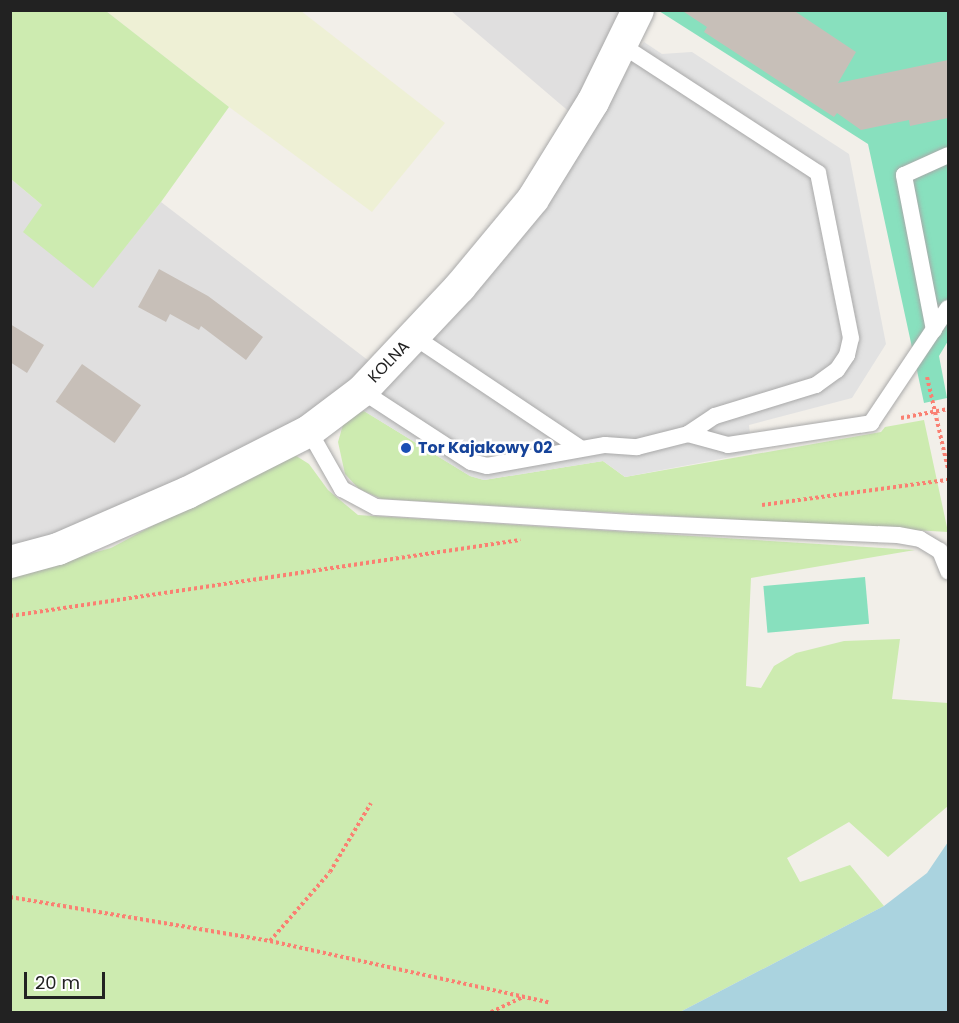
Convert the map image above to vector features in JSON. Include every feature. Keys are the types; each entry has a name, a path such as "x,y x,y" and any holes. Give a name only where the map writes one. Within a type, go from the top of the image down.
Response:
{"street":[{"name":"KOLNA","path":"10,562 58,549 187,493 309,431 362,391 475,270 533,199 593,102 638,10"}],"lane":[{"path":"362,391 471,462 487,466 580,448 605,445 637,447 688,434 715,416 816,385 837,370 847,355 851,338 818,173 622,45"},
{"path":"934,330 904,175 948,154"},
{"path":"688,434 728,445 871,423 948,308"},
{"path":"413,336 580,448"},
{"path":"309,431 342,489 376,507 632,523 898,535 920,539 944,550 948,571"}],"path":[{"path":"948,409 935,412 948,469"},
{"path":"761,505 948,480"},
{"path":"10,616 526,539"},
{"path":"270,941 330,872 371,803"},
{"path":"10,897 270,941 548,1002"},
{"path":"491,1012 524,997"}],"shaded area":[{"path":"451,11 626,11 573,115"},
{"path":"644,42 662,54 692,52 849,154 886,344 852,398 749,425 752,453 625,477 603,461 484,480 470,476 364,411 493,268 561,180"},
{"path":"11,179 42,205 93,287 161,202 369,361 303,426 11,553"}],"green space":[{"path":"11,10 106,11 229,107 161,202 93,288 23,232 42,205 11,179"},
{"path":"106,11 301,11 445,123 372,212 229,107"},
{"path":"659,11 948,11 948,341 939,356 947,398 924,403 868,144"},
{"path":"364,411 470,476 484,480 603,461 625,477 881,432 885,427 924,420 948,532 382,499 359,489 345,474 338,442 345,418"},
{"path":"290,452 309,464 328,490 358,515 915,550 751,578 746,686 761,688 774,666 796,653 844,641 900,639 892,699 948,703 948,806 888,857 849,822 787,858 800,882 850,865 884,906 680,1012 11,1012 11,575 111,548"},
{"path":"865,577 869,624 767,633 763,586"}],"water":[{"path":"948,842 948,1012 680,1012 884,906 927,873"}],"building":[{"path":"681,10 793,10 856,52 838,83 948,60 948,118 910,126 909,120 861,130 837,113 834,117 704,32 707,27"},
{"path":"159,269 208,296 263,337 246,360 201,326 199,330 170,314 166,322 138,307"},
{"path":"10,324 44,345 27,373 10,362"},
{"path":"82,364 141,405 115,443 56,402"}],"place":[{"name":"Tor Kajakowy 02","path":"406,448"}]}
